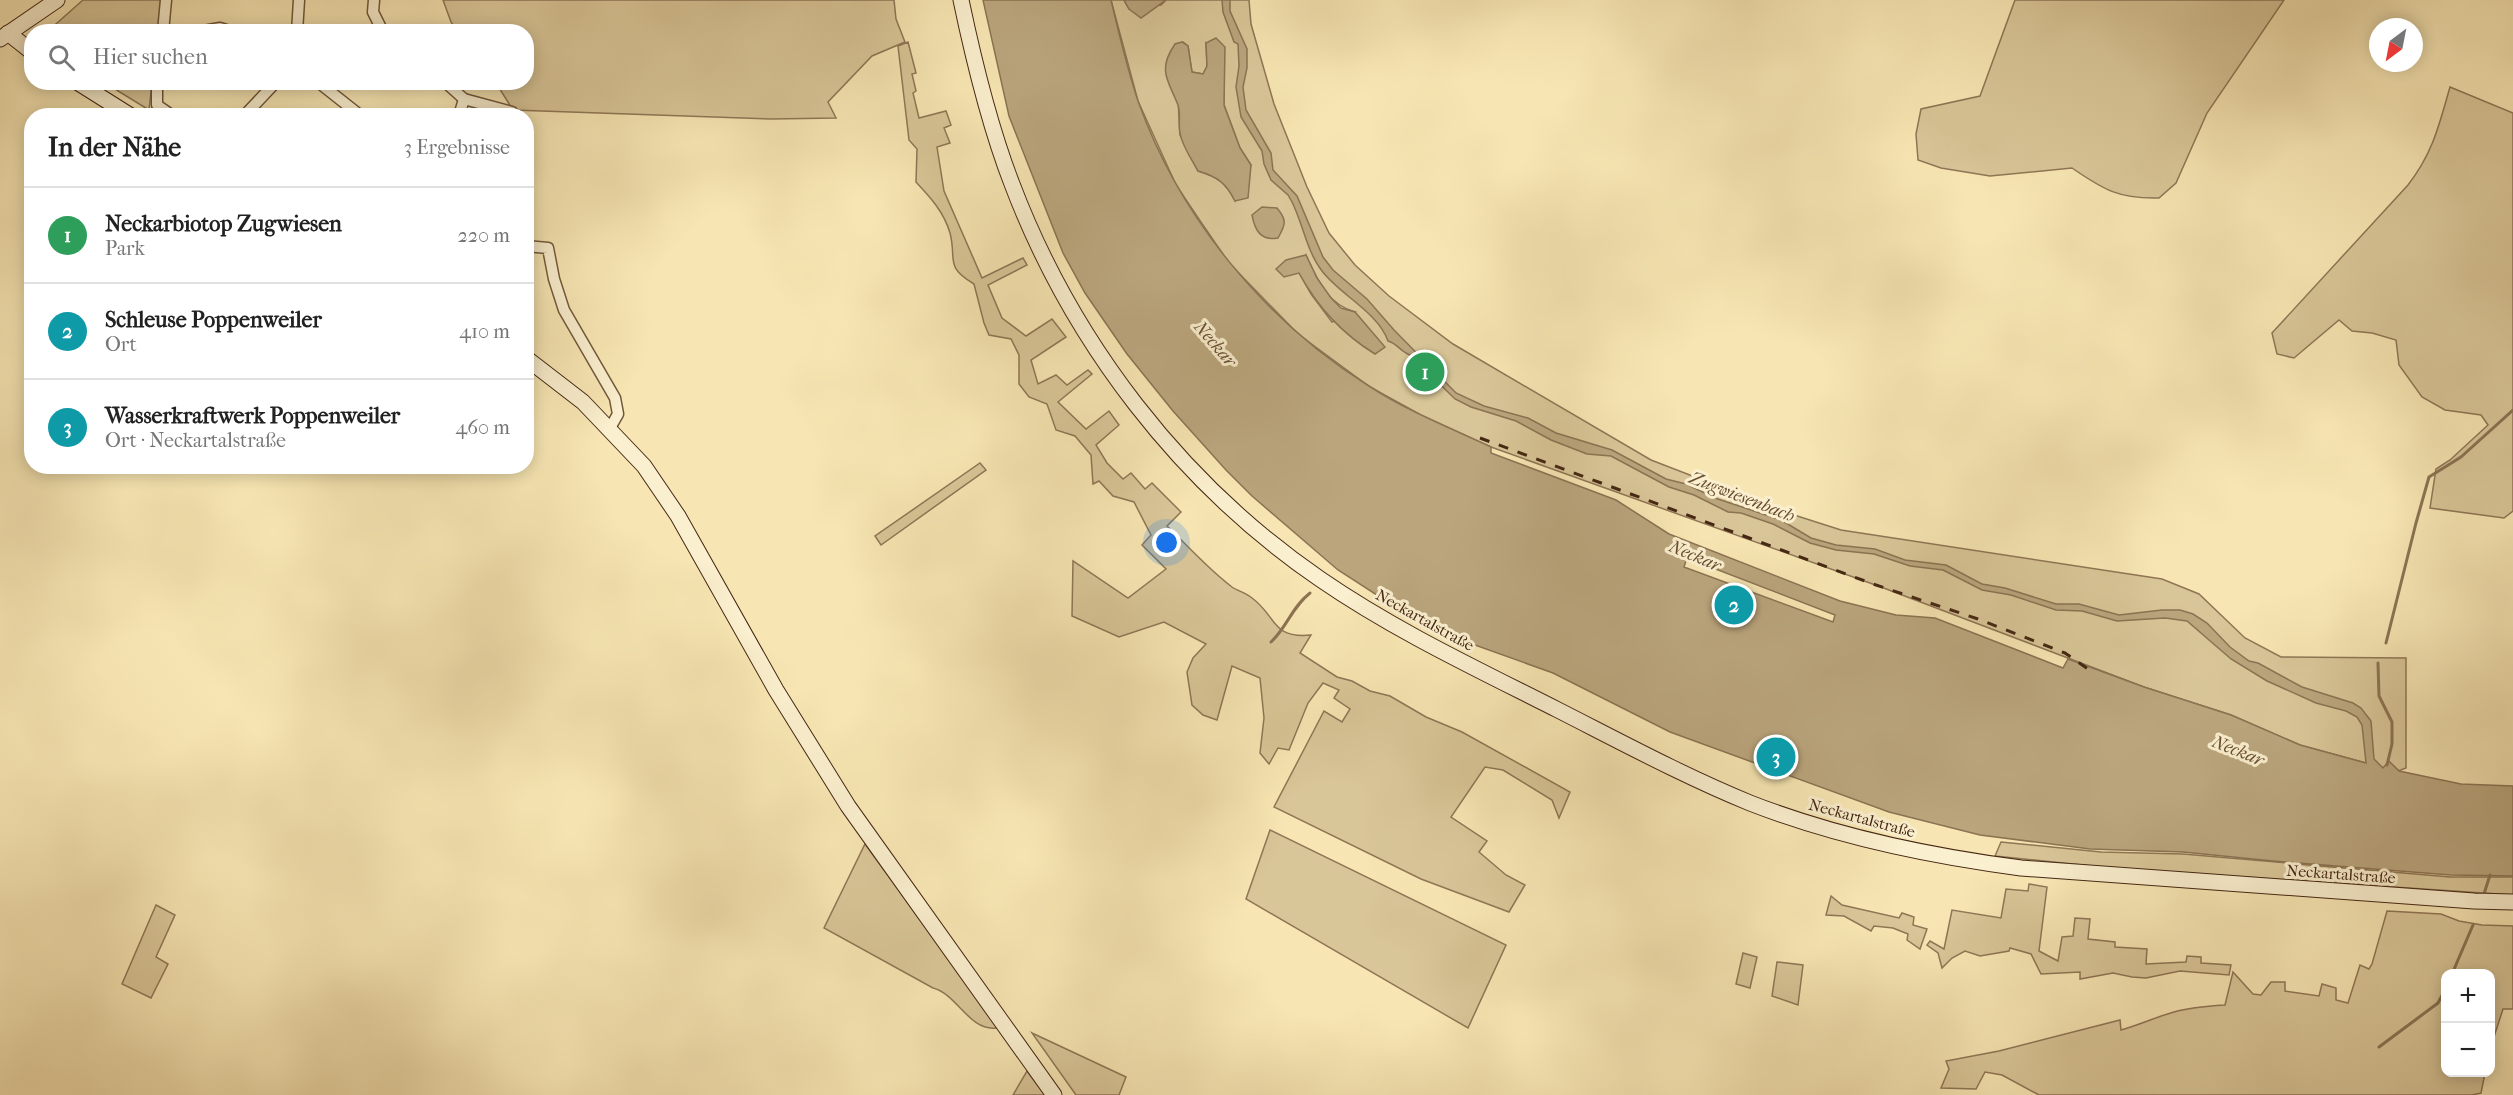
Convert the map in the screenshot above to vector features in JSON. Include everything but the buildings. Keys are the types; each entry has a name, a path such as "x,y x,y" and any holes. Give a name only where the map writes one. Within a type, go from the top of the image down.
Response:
{"main road":[{"path":"24,47 4,36 57,0"},
{"name":"Neckartalstraße","path":"961,0 986,107 1011,183 1038,248 1074,313 1116,378 1183,460 1218,496 1271,542 1319,578 1374,613 1461,661 1719,790 1841,834 1948,857 2021,868 2409,897 2513,902"},
{"path":"90,90 118,108"},
{"path":"534,364 558,380 610,428 644,466 678,516 776,690 848,806 1054,1095"}],"street":[{"path":"164,24 166,0"},
{"path":"298,24 299,0"},
{"path":"375,0 373,12 378,24"},
{"path":"157,90 157,105 161,108"},
{"path":"252,108 268,90"},
{"path":"328,90 351,108"},
{"path":"454,90 464,99 497,108"},
{"path":"461,108 464,99"},
{"path":"534,247 548,248 554,279 564,310 615,398 618,414 610,428"}],"shaded area":[{"path":"83,0 163,0 160,24 56,24"},
{"path":"443,0 894,0 896,19 905,42 872,56 828,102 836,118 771,119 534,111 534,108 512,108 500,90 534,90 534,24 452,24"},
{"path":"1111,0 1124,0 1129,9 1161,5 1166,0 1249,0 1251,24 1274,104 1307,187 1329,233 1355,265 1389,296 1453,344 1651,460 1791,514 1841,530 2162,579 2199,594 2245,638 2281,657 2406,658 2406,768 2398,771 2384,768 2300,745 2231,715 2144,687 1881,587 1491,447 1421,415 1370,387 1298,334 1229,263 1176,185 1138,101","holes":["1183,42 1188,46 1192,72 1203,74 1207,66 1206,43 1224,61 1224,105 1240,148 1251,165 1235,201 1221,182 1198,171 1180,135 1175,44","1306,255 1330,297 1355,312 1332,322 1299,273"]},
{"path":"2015,0 2284,0 2207,113 2176,183 2159,198 2145,198 2112,192 2072,168 1990,176 1941,168 1918,160 1916,134 1921,109 1980,96"},
{"path":"908,42 916,73 912,74 916,91 913,93 919,118 946,111 951,125 944,128 950,143 937,147 944,191 982,278 1023,258 1027,265 988,285 1002,318 1026,336 1052,319 1066,337 1031,360 1038,384 1056,375 1067,385 1088,370 1092,374 1058,402 1086,429 1109,411 1119,425 1096,445 1107,463 1123,479 1131,473 1145,489 1152,483 1181,512 1167,526 1223,580 1250,596 1260,605 1281,630 1298,635 1311,635 1300,653 1337,677 1352,681 1370,691 1390,696 1426,717 1462,732 1570,792 1559,818 1552,800 1503,770 1485,767 1451,817 1487,841 1479,852 1506,875 1525,885 1509,912 1421,879 1274,807 1324,711 1342,722 1350,709 1334,698 1339,690 1323,683 1308,703 1289,750 1278,748 1269,764 1260,753 1264,718 1260,678 1232,666 1217,720 1203,715 1192,705 1187,672 1193,658 1206,644 1164,622 1119,637 1072,616 1073,561 1128,598 1166,569 1142,545 1151,535 1134,502 1113,496 1099,481 1093,484 1091,455 1075,436 1056,430 1047,404 1029,397 1019,384 1019,355 1011,339 989,335 974,284 955,267 950,233 944,218 916,182 917,149 909,140 898,46"},
{"path":"2450,87 2513,113 2513,511 2504,518 2430,508 2436,469 2450,460 2488,425 2481,415 2445,410 2422,397 2399,365 2396,340 2372,333 2352,331 2339,320 2294,358 2277,354 2272,333 2417,173 2429,150"},
{"path":"116,90 151,90 149,108"},
{"path":"980,463 986,470 881,545 875,536"},
{"path":"1270,830 1506,945 1468,1028 1246,899"},
{"path":"2001,842 2101,852 2183,854 2450,877 2513,877 2513,895 2111,868 1995,856"},
{"path":"865,844 996,1023 996,1028 978,1024 941,992 824,928"},
{"path":"2029,884 2047,887 2039,951 2058,961 2062,937 2073,936 2075,918 2090,919 2088,939 2115,942 2115,947 2147,949 2146,964 2186,962 2187,956 2201,957 2201,963 2231,965 2229,975 2180,971 2146,978 2113,973 2080,979 2080,972 2041,974 2031,954 2010,948 2009,951 1980,956 1965,951 1952,958 1942,968 1938,953 1927,945 1930,941 1944,949 1952,910 2001,918 2006,889 2028,891"},
{"path":"1831,896 1842,905 1899,918 1902,913 1914,917 1913,925 1927,929 1920,949 1907,940 1908,934 1893,928 1874,926 1871,931 1844,916 1826,915"},
{"path":"156,905 175,915 156,957 168,964 151,998 122,984"},
{"path":"2387,911 2441,914 2459,921 2482,925 2513,926 2513,1009 2503,1009 2495,1034 2495,969 2441,969 2441,1077 2484,1077 2481,1093 2472,1095 2039,1095 2002,1075 1985,1072 1976,1089 1941,1088 1949,1069 1946,1061 1999,1051 2120,1020 2121,1030 2180,1010 2225,1005 2233,972 2253,994 2261,995 2271,982 2285,982 2285,991 2319,996 2322,984 2336,988 2336,1000 2348,1003 2360,965 2369,969"},
{"path":"1743,953 1757,957 1750,988 1736,984"},
{"path":"1777,962 1803,965 1798,1005 1772,996"},
{"path":"1032,1033 1126,1077 1119,1095 1076,1095"},
{"path":"1027,1071 1045,1095 1013,1095"}],"water":[{"name":"Neckar","path":"983,0 1111,0 1138,101 1177,186 1202,225 1230,263 1261,298 1295,330 1331,360 1383,395 1491,447 1491,453 1616,500 1669,534 1840,601 1896,615 1935,618 2063,668 2068,659 2231,715 2300,745 2366,763 2362,725 2357,717 2346,711 2316,703 2267,681 2231,659 2187,621 2165,618 2117,621 2082,611 2056,610 2011,595 1982,590 1943,570 1910,566 1874,554 1836,550 1810,543 1773,524 1741,513 1728,512 1694,495 1669,487 1611,456 1587,454 1551,440 1516,421 1471,407 1455,399 1418,363 1413,363 1410,355 1388,341 1376,321 1330,280 1317,263 1292,202 1288,195 1271,180 1264,164 1262,151 1241,117 1236,87 1239,66 1238,44 1234,42 1223,12 1222,0 1230,0 1230,11 1247,49 1247,68 1243,87 1246,110 1271,153 1273,170 1297,196 1323,257 1333,270 1367,299 1456,393 1484,406 1528,418 1556,433 1612,450 1666,479 1686,484 1715,498 1781,520 1811,538 1836,545 1875,549 1905,560 1946,565 1982,584 2005,588 2056,604 2079,604 2119,615 2162,610 2180,610 2193,614 2207,623 2230,647 2249,661 2258,663 2302,687 2353,703 2361,708 2371,721 2374,759 2383,768 2389,761 2399,771 2461,784 2513,786 2513,876 2450,875 2183,852 2090,849 1980,835 1889,812 1670,732 1553,673 1461,640 1397,608 1338,570 1252,496 1173,411 1127,354 1085,293 1063,253 1009,116","holes":["1687,558 1835,615 1833,622 1684,567"]},
{"path":"1124,0 1166,0 1141,18 1129,9"},
{"path":"1216,38 1225,47 1224,105 1240,148 1251,165 1248,198 1235,201 1221,182 1198,171 1188,153 1180,133 1179,108 1165,68 1175,44 1182,42 1188,46 1192,72 1203,74 1207,66 1206,43"},
{"path":"1262,207 1277,208 1284,219 1284,226 1278,238 1267,238 1257,230 1252,215"},
{"path":"1306,255 1317,278 1331,298 1341,308 1355,312 1385,347 1375,354 1363,346 1331,318 1299,273 1284,277 1276,269 1286,260"}],"waterway":[{"path":"2386,643 2429,477 2461,457 2513,410"},
{"path":"1271,642 1310,593"},
{"path":"2378,663 2379,696 2392,722 2392,744 2387,765"},
{"path":"2484,894 2490,875"},
{"path":"2454,969 2473,925"},
{"path":"2379,1047 2438,1003 2441,997"}],"railway":[{"path":"1480,438 1873,584 1978,619 2065,653 2088,669"}],"place":[{"name":"Neckarbiotop Zugwiesen","path":"1425,372"},
{"name":"Schleuse Poppenweiler","path":"1734,605"},
{"name":"Wasserkraftwerk Poppenweiler","path":"1776,757"}],"water label":[{"name":"Zugwiesenbach","path":"1742,497"}]}
